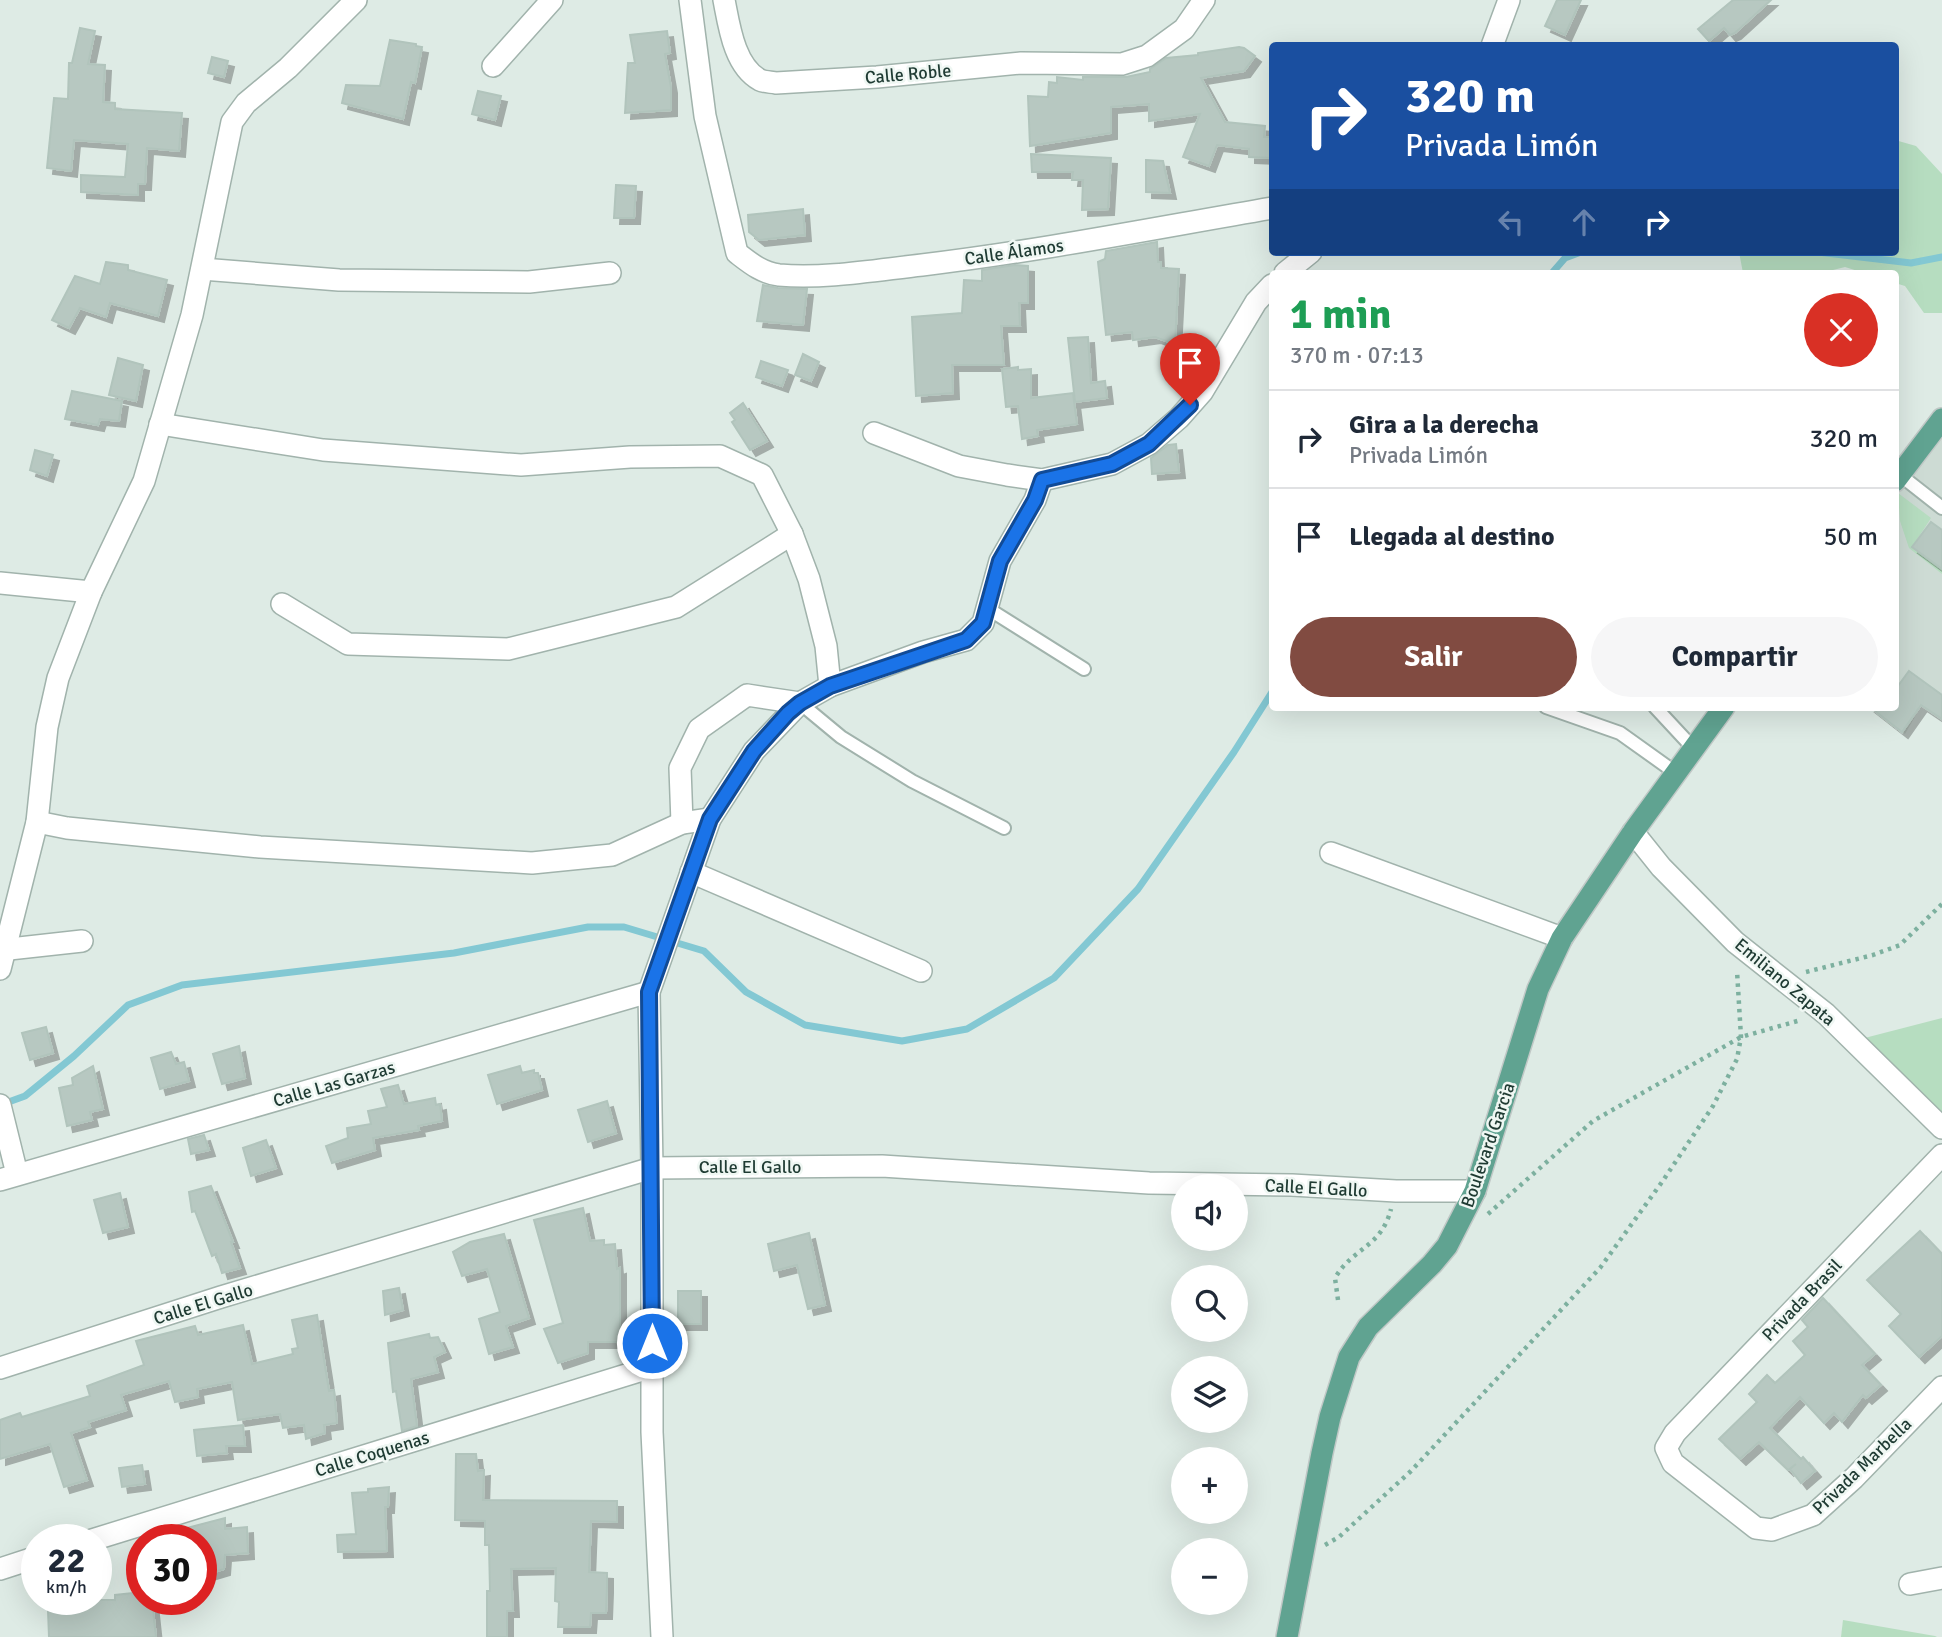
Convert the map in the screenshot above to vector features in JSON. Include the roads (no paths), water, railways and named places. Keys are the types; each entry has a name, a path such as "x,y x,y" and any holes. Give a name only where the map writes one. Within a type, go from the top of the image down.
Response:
{"main road":[{"path":"1899,475 1942,419"},
{"name":"Boulevard Garcia","path":"1287,1637 1330,1417 1349,1357 1368,1327 1447,1246 1475,1191 1538,989 1562,938 1633,832 1721,711"}],"street":[{"path":"82,941 2,956 37,822 47,727 58,678 91,592 144,481 191,315 233,122 246,103 288,68 336,8 356,0"},
{"path":"493,66 552,0"},
{"name":"Calle Álamos","path":"690,0 705,116 737,253 755,267 777,275 844,274 1025,252 1269,209"},
{"name":"Calle Roble","path":"724,0 733,46 749,71 760,81 776,83 877,77 1021,63 1122,64 1147,56 1184,29 1204,0"},
{"path":"1493,42 1509,0"},
{"path":"1289,270 1306,256"},
{"path":"202,269 339,280 502,282 529,282 610,273"},
{"path":"874,433 959,466 1042,480 1112,464 1149,444 1179,418 1202,392 1256,302 1269,288"},
{"path":"160,425 323,450 520,465 630,457 720,456 762,475 792,534 809,579 826,646 830,686"},
{"path":"662,1637 652,1432 649,992 710,819 754,751 788,713 830,686 966,640 983,623 1000,561 1035,500 1042,480"},
{"path":"282,604 348,643 508,649 676,607 792,534"},
{"path":"0,583 91,592"},
{"path":"682,823 681,768 699,729 747,695 800,703"},
{"path":"37,822 67,828 260,847 532,863 612,855 682,823 710,819"},
{"name":"Emiliano Zapata","path":"1633,832 1661,867 1735,942 1826,1014 1942,1128"},
{"path":"1331,853 1562,938"},
{"path":"691,872 921,971"},
{"name":"Calle Las Garzas","path":"9,1177 649,992"},
{"path":"0,1105 9,1177"},
{"name":"Privada Brasil","path":"1772,1530 1756,1528 1673,1463 1666,1448 1675,1433 1942,1155"},
{"name":"Calle El Gallo","path":"0,1368 221,1297 652,1168 881,1166 1149,1184 1475,1191"},
{"name":"Calle Coquenas","path":"112,1534 652,1367"},
{"name":"Privada Marbella","path":"1772,1530 1813,1515 1854,1478 1942,1387"},
{"path":"0,1569 21,1562"},
{"path":"1910,1584 1942,1578"}],"lane":[{"path":"1899,479 1942,508"},
{"path":"987,608 1084,669"},
{"path":"800,703 841,737 912,781 1004,828"},
{"path":"1557,711 1619,733 1676,773"},
{"path":"1659,711 1693,748"}],"waterway":[{"path":"1555,270 1570,256"},
{"path":"1852,256 1911,263 1942,257"},
{"path":"3,1104 25,1096 74,1056 128,1005 182,985 454,953 588,927 624,927 704,951 746,992 805,1025 902,1041 967,1029 1054,978 1138,889 1234,752 1269,697"}]}
